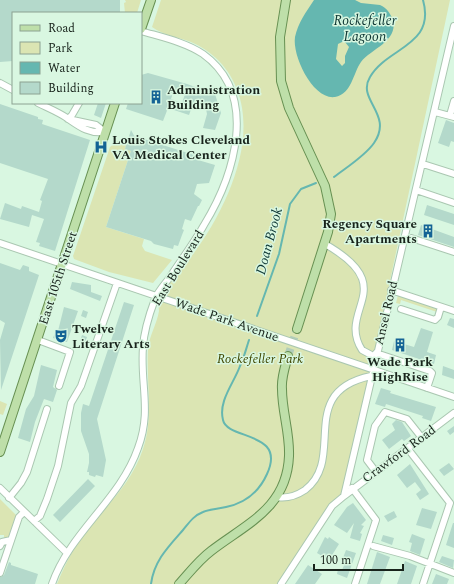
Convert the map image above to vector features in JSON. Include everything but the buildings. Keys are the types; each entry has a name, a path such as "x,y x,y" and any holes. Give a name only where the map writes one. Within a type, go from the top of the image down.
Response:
{"main road":[{"path":"142,27 151,0"},
{"path":"286,0 280,37 281,81 289,108 326,186 331,220 325,244 297,329"},
{"name":"East 105th Street","path":"0,452 63,265 115,104"},
{"path":"179,584 206,555 253,522 270,506 276,497 282,484 289,458 289,437 282,389 288,356"}],"street":[{"name":"Ansel Road","path":"344,496 371,373 423,164 453,36 454,26"},
{"name":"East Boulevard","path":"52,584 68,553 82,531 125,477 139,448 146,408 143,347 145,327 156,296 204,226 219,200 234,154 237,134 237,119 229,88 217,68 210,60 195,49 142,30"},
{"path":"0,83 12,89"},
{"path":"434,112 452,116 454,101"},
{"path":"40,104 68,119 96,125 105,132"},
{"path":"68,119 74,113 78,104"},
{"path":"423,164 454,174"},
{"path":"416,190 454,203"},
{"path":"405,236 454,252"},
{"name":"Wade Park Avenue","path":"0,243 156,296 371,373 454,397"},
{"path":"325,244 350,261 362,278 364,290 356,323 356,336 362,350 430,371 432,373 427,388"},
{"path":"34,521 40,516 47,499 58,466 71,403 81,386 116,283"},
{"path":"391,290 454,311"},
{"path":"401,309 435,320 438,317 441,307"},
{"path":"38,340 70,352 59,386"},
{"path":"276,497 284,498 296,495 314,481 320,472 325,419 328,409 334,398 350,383 371,373"},
{"path":"9,498 21,483 27,472 47,409"},
{"path":"376,472 367,460 375,426 385,412 407,420 422,438"},
{"name":"Crawford Road","path":"344,496 352,488 408,449 454,413"},
{"path":"408,449 450,503 423,584"},
{"path":"0,488 68,553"},
{"path":"352,488 376,520 355,584"},
{"path":"281,584 332,506 344,496"},
{"path":"0,573 19,517 24,512"},
{"path":"0,546 2,542 11,540"},
{"path":"373,546 454,573"}],"green space":[{"path":"125,0 141,0 137,12 125,12 124,3 126,2"},
{"name":"Rockefeller Park","path":"161,0 450,0 344,496 332,506 281,584 57,584 77,545 85,533 118,494 138,461 143,449 148,425 148,349 159,311 156,296 177,275 197,248 216,218 231,185 241,152 243,119 237,88 219,61 209,53 195,44 166,34 152,27"},
{"path":"125,139 128,140 125,149 131,151 106,227 144,239 142,246 145,251 172,260 153,283 109,272 74,259 73,256 110,147 117,141"},
{"path":"398,295 436,308 437,312 401,300 400,304 396,303"},
{"path":"0,401 7,404 3,415 0,414"},
{"path":"0,499 17,516 9,538 4,539 4,535 0,535"}],"water":[{"name":"Rockefeller Lagoon","path":"314,0 355,0 361,3 380,5 385,8 393,21 392,34 383,44 365,57 358,67 349,88 341,95 335,97 327,96 319,92 306,75 297,55 295,45 296,32","holes":["345,42 349,47 345,56 345,63 342,66 336,59 338,44"]}],"waterway":[{"name":"Doan Brook","path":"334,177 361,157 374,143 379,133 380,124 378,115 370,100 367,85 370,77 378,67 416,37 423,27 425,15 423,0"},
{"name":"Doan Brook","path":"257,316 279,254 290,204 301,189 316,183"},
{"name":"Doan Brook","path":"151,584 158,561 189,522 206,511 223,508 245,500 256,491 267,474 271,460 269,450 263,443 234,431 227,426 223,420 222,413 227,392 241,363 249,340"}],"tunnel":[{"path":"288,356 297,329"}],"place":[{"name":"Administration Building","path":"156,97"},
{"name":"Louis Stokes Cleveland VA Medical Center","path":"101,147"},
{"name":"Regency Square Apartments","path":"428,231"},
{"name":"Twelve Literary Arts","path":"61,336"},
{"name":"Wade Park HighRise","path":"400,345"}]}
